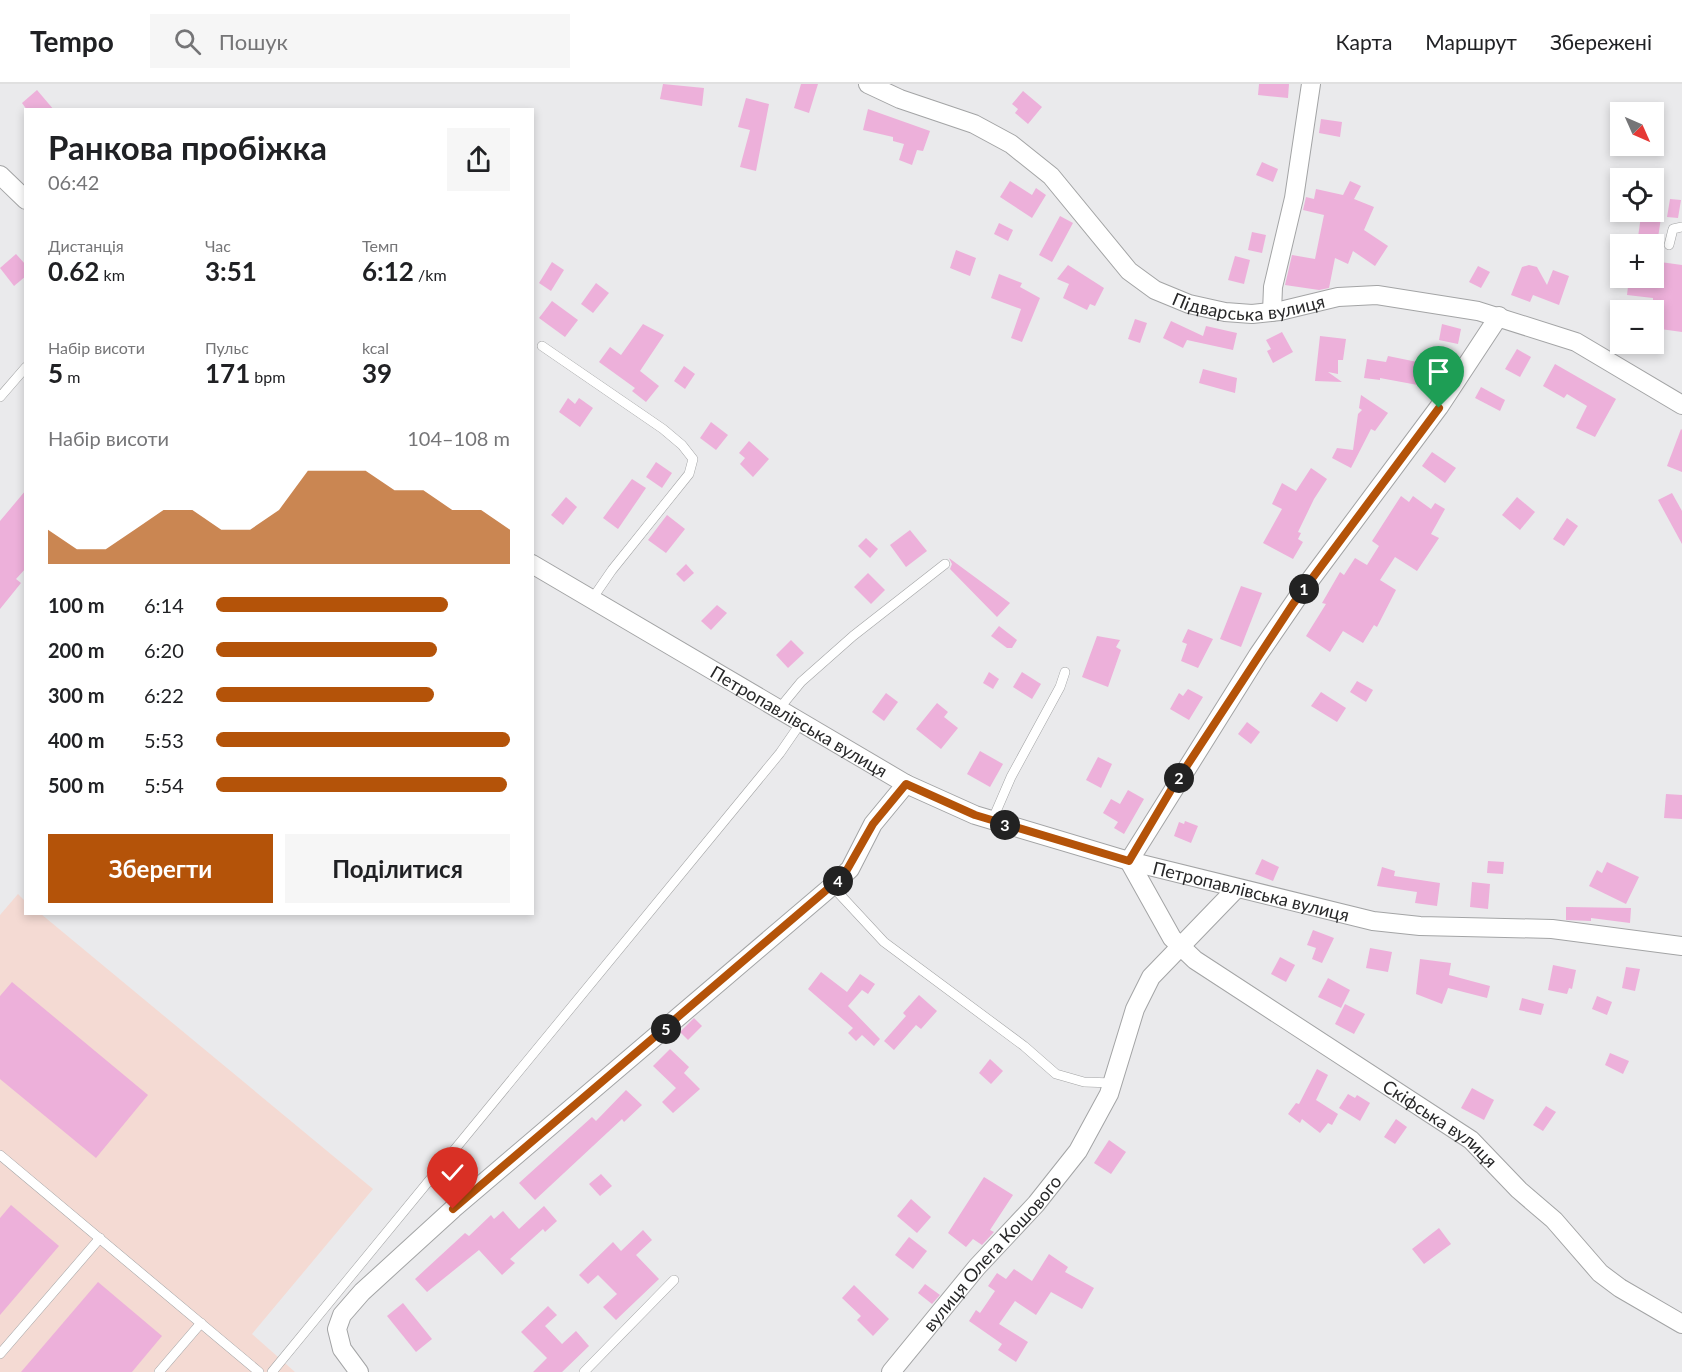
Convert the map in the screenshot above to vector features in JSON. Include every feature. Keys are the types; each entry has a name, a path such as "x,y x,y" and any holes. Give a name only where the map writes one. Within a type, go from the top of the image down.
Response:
{"street":[{"name":"Підварська вулиця","path":"868,84 900,99 974,124 1026,155 1060,187 1129,271 1155,290 1189,304 1225,312 1272,312 1319,300 1377,295 1499,316 1576,342 1682,405"},
{"path":"1272,312 1273,287 1294,198 1311,84"},
{"path":"0,175 24,198"},
{"path":"1129,861 1171,790 1270,638 1439,408 1499,316"},
{"name":"Петропавлівська вулиця","path":"534,565 800,724 906,784 956,809 992,821 1236,889 1330,912 1390,923 1552,929 1682,946"},
{"path":"359,1372 342,1349 337,1329 342,1315 362,1292 453,1209 832,886 850,869 873,824 906,784"},
{"name":"Скіфська вулиця","path":"1129,861 1172,938 1179,946 1206,968 1240,987 1343,1058 1471,1140 1518,1190 1554,1220 1600,1273 1620,1288 1682,1324"},
{"name":"вулиця Олега Кошового","path":"891,1372 977,1267 1036,1204 1090,1132 1113,1083 1142,993 1160,966 1236,889"}],"lane":[{"path":"1669,245 1672,229 1682,227"},
{"path":"542,346 663,429 687,450 693,459 689,474 612,570 592,599"},
{"path":"0,397 24,369"},
{"path":"778,710 801,682 853,636 945,564"},
{"path":"992,821 1011,777 1060,687 1065,672"},
{"path":"272,1372 774,761 800,724"},
{"path":"832,886 884,942 1024,1046 1056,1074 1072,1080 1113,1083"},
{"path":"0,1155 259,1372"},
{"path":"0,1354 100,1238"},
{"path":"584,1372 674,1280"},
{"path":"159,1372 201,1323"}],"shaded area":[{"path":"18,894 24,900 24,915 42,915 373,1189 252,1334 295,1372 0,1372 0,915"}],"building":[{"path":"663,84 704,88 702,106 660,99"},
{"path":"801,84 818,84 809,113 794,108"},
{"path":"1259,84 1289,84 1288,98 1258,95"},
{"path":"37,90 52,108 26,108 22,103"},
{"path":"1023,91 1042,107 1028,124 1015,113 1018,109 1012,104"},
{"path":"746,98 769,104 756,171 740,167 750,130 738,127"},
{"path":"868,109 930,131 923,151 917,150 912,165 899,160 904,144 893,141 893,137 863,130"},
{"path":"1321,119 1342,122 1340,137 1319,133"},
{"path":"1262,162 1278,169 1273,182 1256,175"},
{"path":"1010,181 1032,195 1036,188 1046,195 1032,218 1000,197"},
{"path":"1350,181 1361,186 1354,199 1374,207 1364,230 1388,246 1375,266 1353,251 1348,264 1335,258 1329,288 1319,290 1285,285 1292,255 1315,259 1324,215 1303,210 1306,197 1314,199 1316,189 1343,195"},
{"path":"1670,199 1681,200 1678,218 1667,217"},
{"path":"1060,216 1073,223 1052,262 1039,255"},
{"path":"1640,222 1660,222 1659,234 1638,234"},
{"path":"999,223 1013,230 1008,241 994,234"},
{"path":"1252,232 1266,235 1262,253 1248,250"},
{"path":"956,250 976,258 970,276 950,268"},
{"path":"16,254 24,263 24,278 14,286 0,268"},
{"path":"1235,256 1250,260 1244,284 1228,280"},
{"path":"552,262 564,270 551,291 539,283"},
{"path":"1664,263 1682,265 1682,332 1664,330 1664,300 1627,295 1628,288 1664,288"},
{"path":"1068,265 1104,288 1095,306 1090,304 1087,310 1063,298 1069,284 1057,279"},
{"path":"1529,265 1537,267 1547,285 1553,270 1569,276 1559,305 1533,295 1530,302 1511,295 1522,267"},
{"path":"1478,266 1490,272 1481,288 1469,282"},
{"path":"999,274 1022,283 1020,287 1040,298 1022,342 1011,338 1021,309 991,298"},
{"path":"596,283 609,293 593,313 581,304"},
{"path":"552,301 578,320 565,337 539,318"},
{"path":"1135,319 1147,323 1140,343 1128,339"},
{"path":"1171,321 1203,336 1206,326 1237,333 1233,350 1187,340 1183,348 1163,338"},
{"path":"643,324 664,335 640,371 659,386 646,402 632,391 635,388 599,362 610,347 621,355"},
{"path":"1442,324 1461,329 1458,344 1439,340"},
{"path":"1282,332 1293,352 1273,363 1267,351 1271,349 1266,340"},
{"path":"1320,336 1346,339 1343,360 1338,360 1338,374 1328,372 1342,382 1315,381"},
{"path":"1517,349 1531,357 1520,377 1505,369"},
{"path":"1388,356 1427,364 1423,386 1380,378 1380,380 1364,378 1367,359 1386,362"},
{"path":"1555,364 1616,399 1595,437 1576,428 1587,406 1567,394 1564,398 1543,386"},
{"path":"684,366 695,374 685,389 674,381"},
{"path":"1203,369 1237,378 1235,393 1199,383"},
{"path":"1481,387 1505,400 1500,411 1475,398"},
{"path":"1361,395 1388,413 1375,431 1371,429 1351,468 1332,458 1337,448 1353,450 1358,414 1362,410 1359,408"},
{"path":"568,398 575,404 579,398 593,408 580,427 559,412"},
{"path":"711,422 728,435 716,450 700,438"},
{"path":"1682,430 1682,472 1667,466"},
{"path":"749,441 769,459 753,477 740,464 745,458 739,453"},
{"path":"1432,452 1456,468 1445,483 1422,466"},
{"path":"656,462 672,473 662,488 646,477"},
{"path":"1311,468 1327,479 1314,499 1298,532 1301,533 1298,539 1303,542 1293,559 1263,543 1282,509 1272,504 1282,483 1296,491"},
{"path":"632,479 646,488 618,529 603,518"},
{"path":"24,492 24,570 16,579 21,583 0,609 0,521"},
{"path":"1672,493 1682,511 1682,544 1658,500"},
{"path":"1401,496 1409,502 1413,496 1431,509 1435,503 1445,509 1431,534 1439,538 1417,571 1395,557 1380,580 1396,590 1377,627 1374,625 1363,643 1343,631 1330,652 1306,636 1326,604 1322,603 1340,572 1344,575 1355,558 1367,565 1379,546 1372,541"},
{"path":"566,497 577,507 563,525 551,515"},
{"path":"1517,497 1535,512 1520,530 1502,515"},
{"path":"667,515 685,529 666,553 648,540"},
{"path":"1567,518 1578,526 1564,546 1553,539"},
{"path":"910,530 927,551 906,567 890,545"},
{"path":"866,538 878,549 870,558 858,546"},
{"path":"949,558 1010,603 997,617 950,569 952,564"},
{"path":"686,564 694,573 684,582 676,574"},
{"path":"868,573 885,590 871,604 854,587"},
{"path":"1241,586 1262,593 1241,647 1220,639"},
{"path":"717,605 727,613 711,630 701,621"},
{"path":"999,626 1017,640 1012,648 1007,648 991,636"},
{"path":"1188,629 1213,639 1198,668 1181,661 1187,644 1182,642"},
{"path":"1097,636 1120,640 1116,647 1121,650 1108,687 1082,677"},
{"path":"791,640 804,653 788,668 776,655"},
{"path":"989,672 999,679 993,689 983,683"},
{"path":"1022,672 1041,684 1032,699 1013,687"},
{"path":"1357,681 1373,690 1366,702 1350,692"},
{"path":"1188,689 1203,697 1189,720 1170,709 1179,693 1183,696"},
{"path":"1321,692 1346,708 1337,722 1311,706"},
{"path":"886,693 898,702 884,721 872,712"},
{"path":"937,703 948,712 944,717 958,728 941,749 916,729"},
{"path":"1247,722 1260,732 1251,744 1238,734"},
{"path":"980,751 1003,764 990,787 967,774"},
{"path":"1098,757 1112,764 1101,788 1086,780"},
{"path":"1128,790 1144,799 1124,834 1114,828 1118,822 1103,813 1111,799 1120,804"},
{"path":"1666,794 1682,795 1682,819 1664,818"},
{"path":"1185,821 1198,826 1191,843 1174,836 1179,822 1184,824"},
{"path":"1262,859 1279,867 1273,881 1255,874"},
{"path":"1488,861 1504,862 1503,874 1487,873"},
{"path":"1607,862 1639,877 1626,904 1589,886 1597,870 1602,873"},
{"path":"1382,867 1395,871 1394,876 1440,883 1437,906 1415,903 1417,892 1377,886"},
{"path":"1472,882 1490,884 1488,909 1470,907"},
{"path":"1566,907 1631,908 1630,923 1591,918 1591,921 1566,920"},
{"path":"1313,930 1334,938 1322,963 1312,959 1316,948 1307,945"},
{"path":"1370,948 1392,952 1388,972 1366,968"},
{"path":"1280,957 1295,965 1286,982 1271,974"},
{"path":"1420,959 1451,963 1449,975 1490,986 1487,998 1448,988 1442,1004 1416,994"},
{"path":"1553,965 1576,970 1572,989 1569,988 1567,994 1548,990"},
{"path":"1626,967 1640,969 1635,991 1622,988"},
{"path":"821,972 847,992 860,974 875,984 868,994 862,990 848,1006 880,1039 874,1046 862,1035 856,1041 848,1033 853,1028 808,989"},
{"path":"1328,978 1350,990 1341,1008 1318,997"},
{"path":"12,982 148,1095 96,1158 0,1079 0,996"},
{"path":"919,995 937,1011 921,1029 916,1025 894,1050 884,1041 906,1016 903,1013"},
{"path":"1597,996 1612,1002 1607,1015 1592,1009"},
{"path":"1522,998 1544,1004 1541,1015 1519,1010"},
{"path":"1345,1004 1365,1014 1354,1034 1335,1024"},
{"path":"694,1018 702,1026 688,1040 680,1032"},
{"path":"670,1049 689,1067 684,1073 700,1089 673,1113 662,1102 676,1088 653,1066"},
{"path":"1610,1053 1629,1061 1623,1074 1605,1065"},
{"path":"990,1059 1003,1071 991,1084 979,1073"},
{"path":"1317,1069 1328,1075 1316,1100 1338,1114 1332,1125 1328,1123 1320,1133 1302,1119 1300,1123 1288,1114 1296,1103 1299,1104"},
{"path":"1472,1088 1494,1100 1484,1120 1461,1108"},
{"path":"626,1090 642,1105 624,1122 622,1119 535,1200 519,1183 592,1117 596,1121"},
{"path":"1348,1094 1355,1098 1357,1095 1370,1103 1360,1121 1339,1108"},
{"path":"1546,1106 1556,1112 1543,1131 1533,1125"},
{"path":"1396,1119 1407,1127 1395,1144 1384,1137"},
{"path":"1109,1140 1126,1152 1111,1174 1094,1163"},
{"path":"601,1174 612,1186 600,1196 589,1184"},
{"path":"984,1177 1013,1195 990,1230 994,1232 982,1245 973,1239 966,1247 948,1233"},
{"path":"911,1199 931,1217 917,1233 897,1216"},
{"path":"11,1205 59,1246 0,1315 0,1218"},
{"path":"544,1206 557,1221 545,1232 543,1229 510,1259 515,1263 502,1275 479,1250 427,1292 415,1279 465,1233 469,1236 491,1215 494,1219 503,1211 519,1229"},
{"path":"1439,1228 1451,1244 1424,1264 1412,1249"},
{"path":"643,1230 652,1240 636,1255 659,1279 616,1320 603,1307 617,1294 598,1275 588,1284 579,1275 613,1242 621,1251"},
{"path":"909,1237 927,1251 913,1269 895,1255"},
{"path":"1049,1254 1068,1267 1065,1272 1094,1288 1082,1309 1051,1292 1036,1315 1015,1301 999,1324 1028,1342 1016,1362 998,1350 1002,1344 969,1321 976,1310 980,1313 995,1291 988,1286 997,1273 1006,1279 1014,1269 1032,1281"},
{"path":"98,1282 162,1336 132,1372 21,1372"},
{"path":"925,1284 940,1295 932,1304 918,1293"},
{"path":"854,1285 889,1319 873,1336 857,1320 861,1316 842,1298"},
{"path":"403,1303 432,1339 416,1352 387,1316"},
{"path":"548,1306 557,1315 545,1326 562,1344 576,1331 589,1346 562,1372 533,1372 547,1358 521,1332"}],"route":[{"path":"453,1209 785,928 844,875 855,860 868,831 906,784 956,809 1129,861 1145,831 1258,655 1319,568 1334,552 1439,408"}]}
